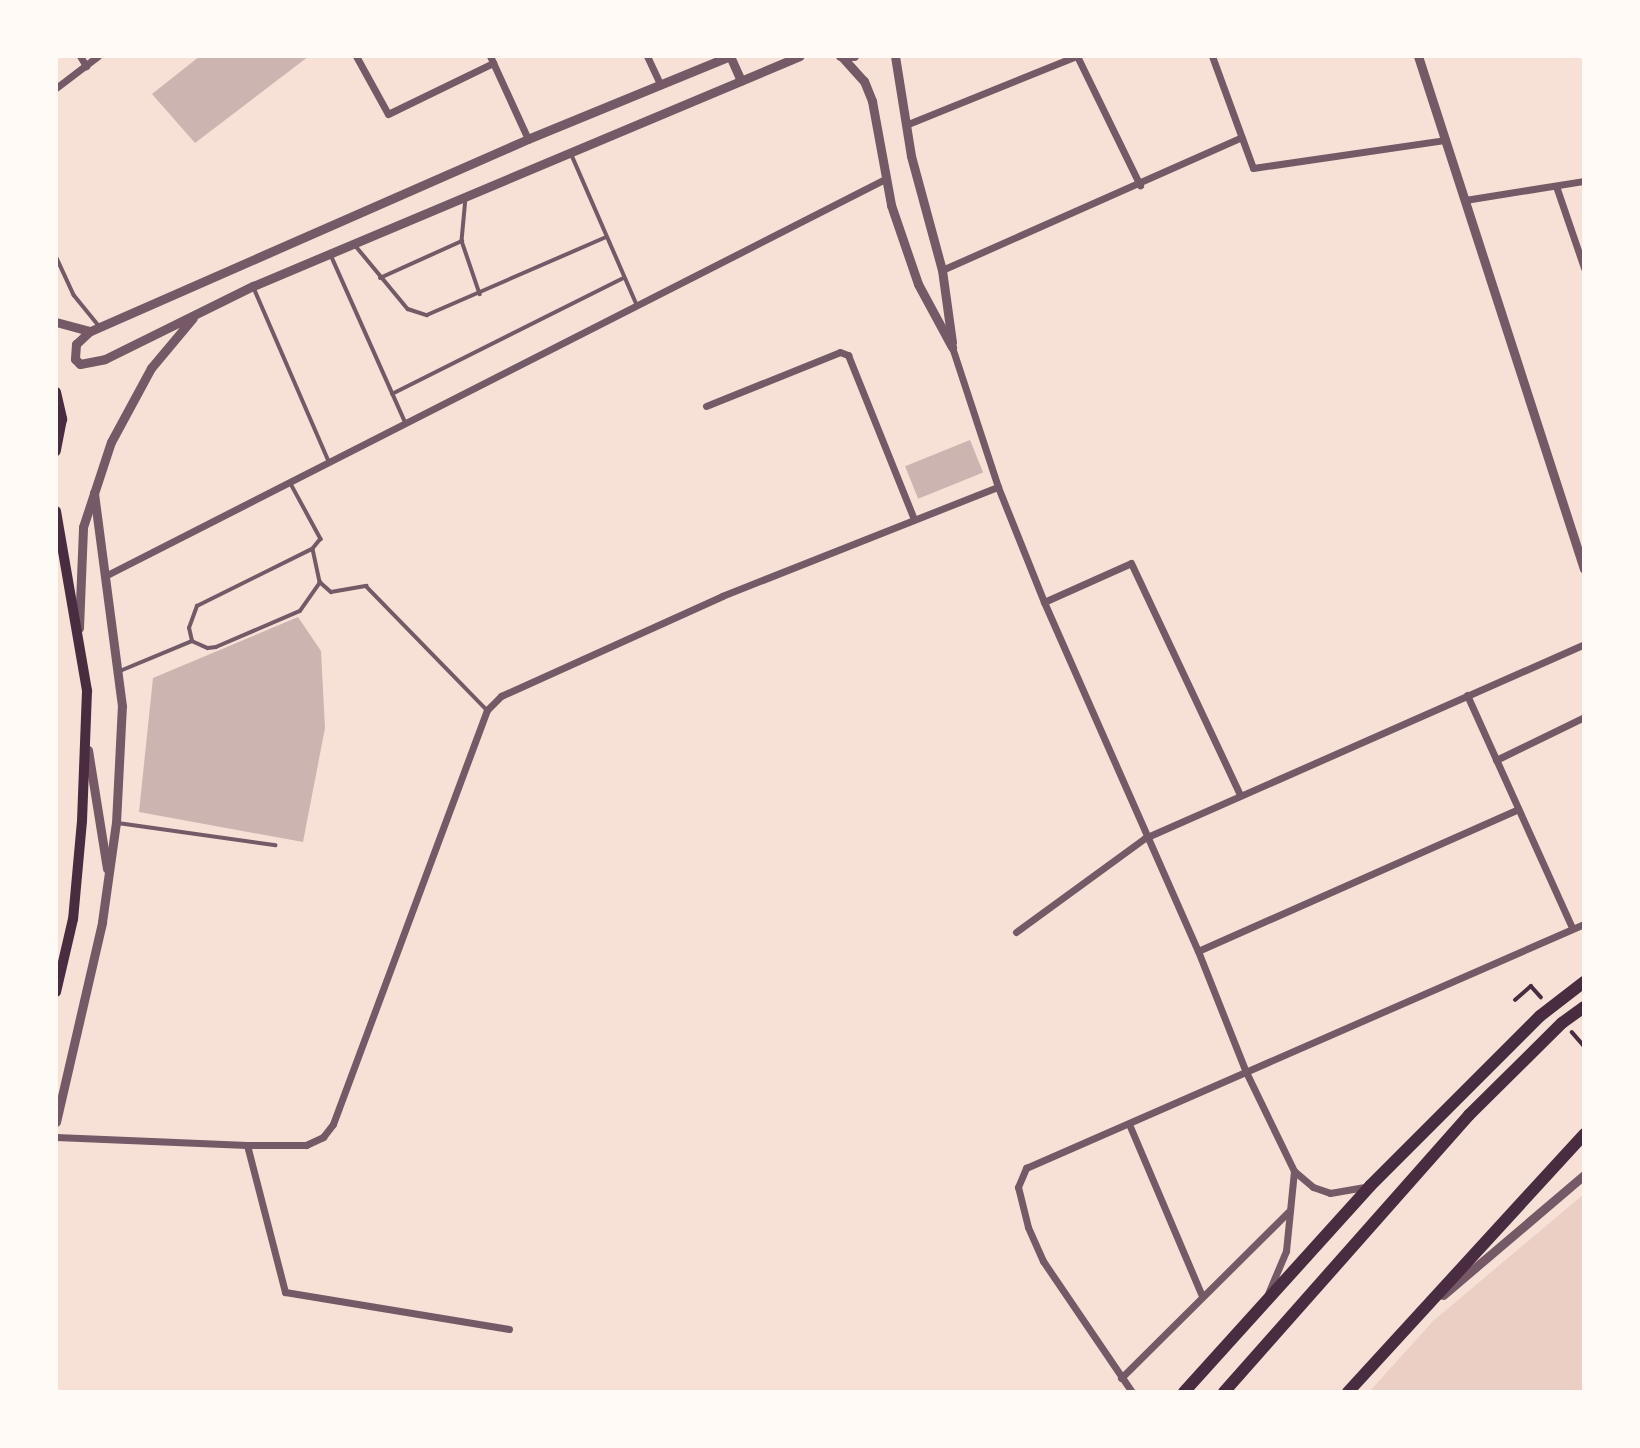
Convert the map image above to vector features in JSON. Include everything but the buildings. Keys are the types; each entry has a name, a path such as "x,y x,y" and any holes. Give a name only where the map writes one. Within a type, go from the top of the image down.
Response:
{"main road":[{"path":"56,392 62,419 56,451"},
{"path":"56,511 87,691 73,919 56,992"},
{"path":"1185,1392 1266,1298 1370,1186 1540,1016 1584,982"},
{"path":"1224,1392 1469,1115 1584,1007"},
{"path":"1348,1392 1584,1134"}],"street":[{"path":"80,56 86,66"},
{"path":"56,88 98,56"},
{"path":"356,56 388,114 491,60 528,139"},
{"path":"647,56 660,85"},
{"path":"741,81 730,56 528,139 95,329 74,351 80,364 105,359 253,286 571,153 741,81 800,56"},
{"path":"842,57 854,56"},
{"path":"895,56 911,156 942,271 952,347"},
{"path":"908,124 1076,56 1140,185"},
{"path":"1212,56 1253,168 1446,140"},
{"path":"1418,56 1584,569"},
{"path":"842,57 864,81 872,101 885,179 918,284 952,347 998,487 1145,838 1198,951 1245,1072 1294,1171 1313,1187 1330,1193 1370,1186"},
{"path":"942,271 1140,185 1240,138"},
{"path":"105,576 885,179"},
{"path":"1465,200 1584,181"},
{"path":"1556,186 1584,268"},
{"path":"79,640 83,527 94,493 129,406 151,368 196,314"},
{"path":"56,322 95,329"},
{"path":"706,406 840,352 848,355 914,519"},
{"path":"56,1137 306,1145 323,1137 333,1124 487,710 501,696 722,596 998,487"},
{"path":"56,1122 102,922 116,823 122,706 94,493"},
{"path":"1044,602 1131,563 1240,796"},
{"path":"1016,932 1145,838 1584,643"},
{"path":"1467,695 1572,928"},
{"path":"1496,760 1584,717"},
{"path":"85,732 108,876"},
{"path":"1198,951 1518,808"},
{"path":"1132,1392 1043,1261 1027,1227 1018,1187 1026,1168 1584,924"},
{"path":"1129,1124 1202,1296"},
{"path":"247,1145 278,1279 285,1292 509,1329"},
{"path":"1266,1298 1286,1251 1294,1171"},
{"path":"1410,1324 1584,1175"},
{"path":"1121,1378 1290,1210"}],"lane":[{"path":"571,153 637,305"},
{"path":"466,197 462,241 480,294"},
{"path":"354,243 380,278 418,315 437,314 606,237"},
{"path":"380,278 462,241"},
{"path":"330,254 405,423"},
{"path":"56,256 74,295 95,329"},
{"path":"392,394 624,278"},
{"path":"253,286 329,462"},
{"path":"192,641 189,628 197,606 313,549 321,539 290,482"},
{"path":"313,549 320,582 331,592 366,586 487,710"},
{"path":"118,671 192,641 208,649 216,647 300,611 320,582"},
{"path":"116,823 275,845"}],"shaded area":[{"path":"1584,1194 1584,1392 1369,1392 1433,1321"}]}
